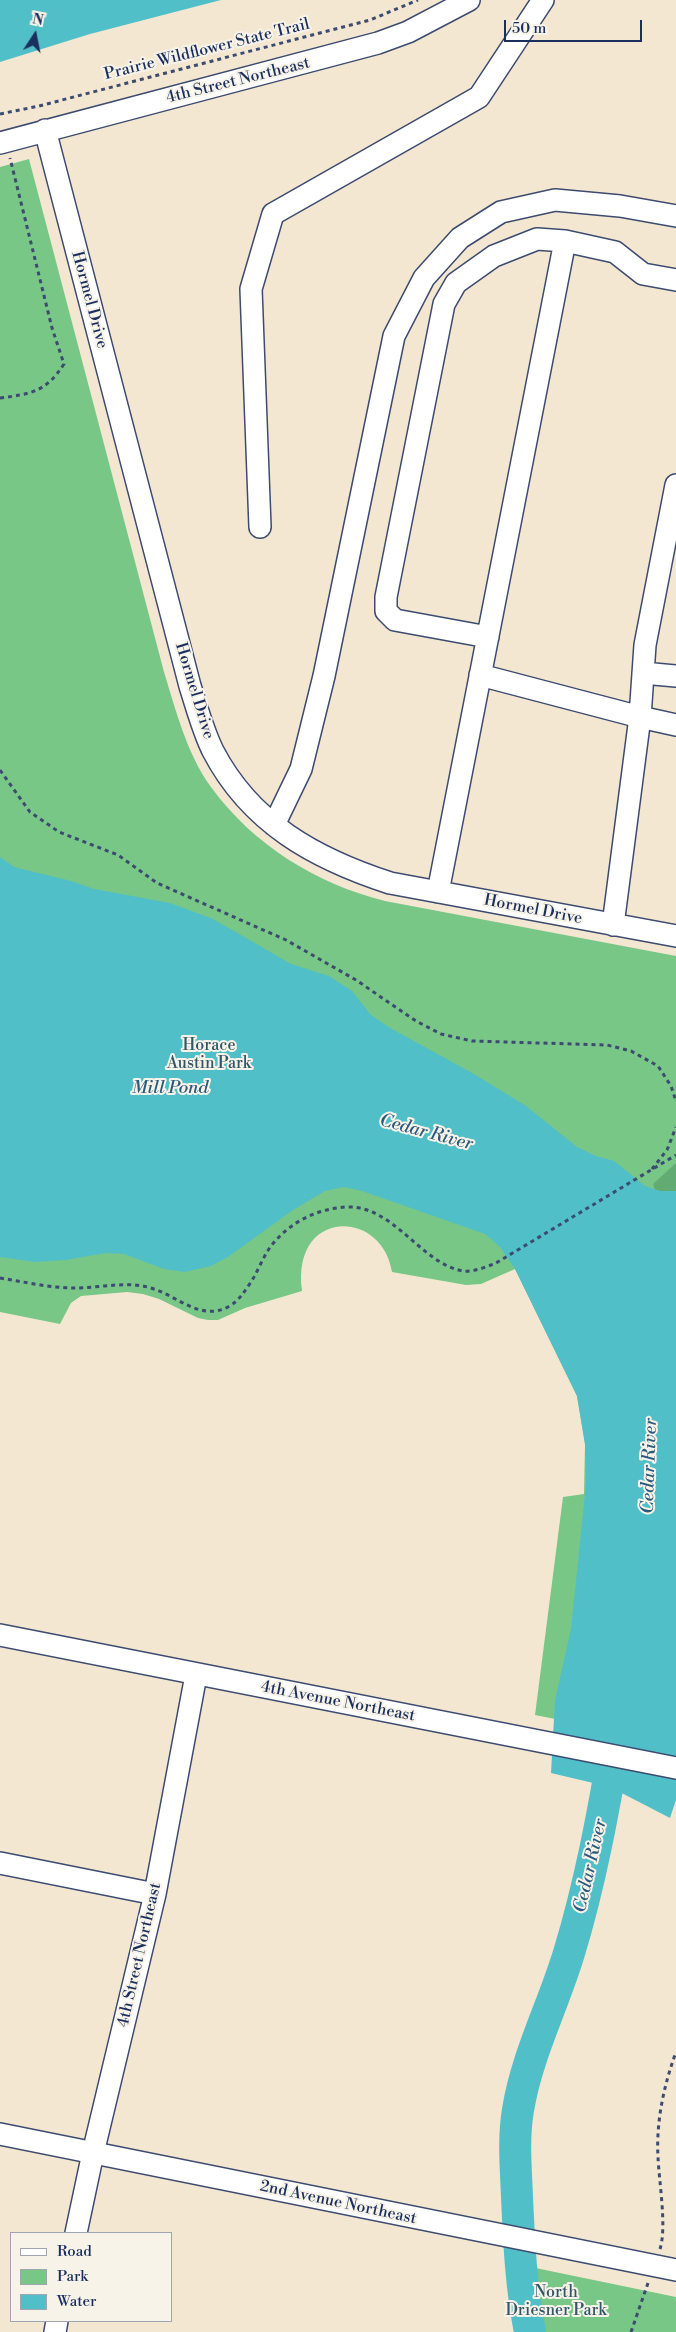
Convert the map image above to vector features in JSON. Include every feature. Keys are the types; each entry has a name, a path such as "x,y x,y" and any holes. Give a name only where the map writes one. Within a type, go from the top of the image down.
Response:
{"street":[{"name":"4th Street Northeast","path":"5,151 45,130 378,44 408,32 469,0"},
{"path":"260,527 251,289 273,214 479,96 542,0"},
{"name":"Hormel Drive","path":"45,130 200,720 213,752 235,784 261,814 274,825 318,855 356,872 390,883 676,936"},
{"path":"274,825 301,769 324,676 394,336 424,278 460,238 502,212 555,200 620,206 676,216"},
{"path":"488,637 395,620 386,611 388,587 444,304 456,283 494,256 538,239 565,241 615,252 643,274 676,280"},
{"path":"438,892 565,241"},
{"path":"613,925 640,717 645,645 676,485"},
{"path":"643,673 676,676"},
{"path":"480,675 640,717 676,724"},
{"name":"4th Avenue Northeast","path":"0,1635 676,1768"},
{"name":"4th Street Northeast","path":"76,2232 93,2153 155,1894 196,1675"},
{"path":"0,1863 155,1894"},
{"name":"2nd Avenue Northeast","path":"0,2134 676,2270"}],"path":[{"name":"Prairie Wildflower State Trail","path":"0,114 39,106 370,20 418,0"},
{"path":"0,398 26,395 42,387 53,381 64,364 52,328 5,151"},
{"path":"0,770 30,812 59,832 118,855 157,883 286,940 356,980 416,1021 441,1034 472,1041 607,1045 631,1051 658,1066 671,1086 676,1101"},
{"path":"650,1171 667,1150 676,1129"},
{"path":"0,1278 75,1288 135,1285 154,1289 199,1310 213,1311 227,1307 240,1298 272,1246 303,1217 327,1209 349,1207 389,1221 445,1265 464,1271 496,1263 676,1155"},
{"path":"631,2332 662,2243 658,2130 668,2076 676,2052"}],"green space":[{"name":"Horace Austin Park","path":"29,159 173,702 195,761 211,787 228,808 246,827 288,859 311,873 360,894 385,901 676,956 676,1743 535,1715 563,1497 584,1494 585,1444 577,1396 515,1269 481,1284 466,1285 392,1272 385,1251 372,1236 356,1228 339,1226 323,1232 310,1244 302,1264 302,1291 245,1308 218,1320 198,1318 159,1299 127,1292 81,1296 71,1303 60,1324 0,1312 0,167"},
{"path":"676,1163 676,1209 660,1206 653,1184"},
{"name":"North Driesner Park","path":"521,2265 676,2297 676,2332 530,2332 523,2297"}],"water":[{"path":"0,0 221,0 90,34 0,62"},
{"name":"Mill Pond","path":"0,857 14,867 71,881 94,889 170,903 213,919 291,964 329,976 352,991 371,1015 390,1028 474,1074 526,1106 577,1147 596,1156 614,1161 645,1186 660,1191 676,1191 676,1800 670,1818 610,1787 551,1773 555,1700 571,1629 586,1484 585,1444 577,1396 515,1269 500,1247 485,1234 362,1191 344,1187 325,1191 293,1210 228,1257 211,1266 185,1272 164,1269 124,1254 106,1253 66,1260 36,1262 0,1257"}],"waterway":[{"name":"Cedar River","path":"530,2332 522,2281 519,2231 515,2154 518,2110 528,2070 563,1973 577,1927 606,1796 615,1743"}]}
